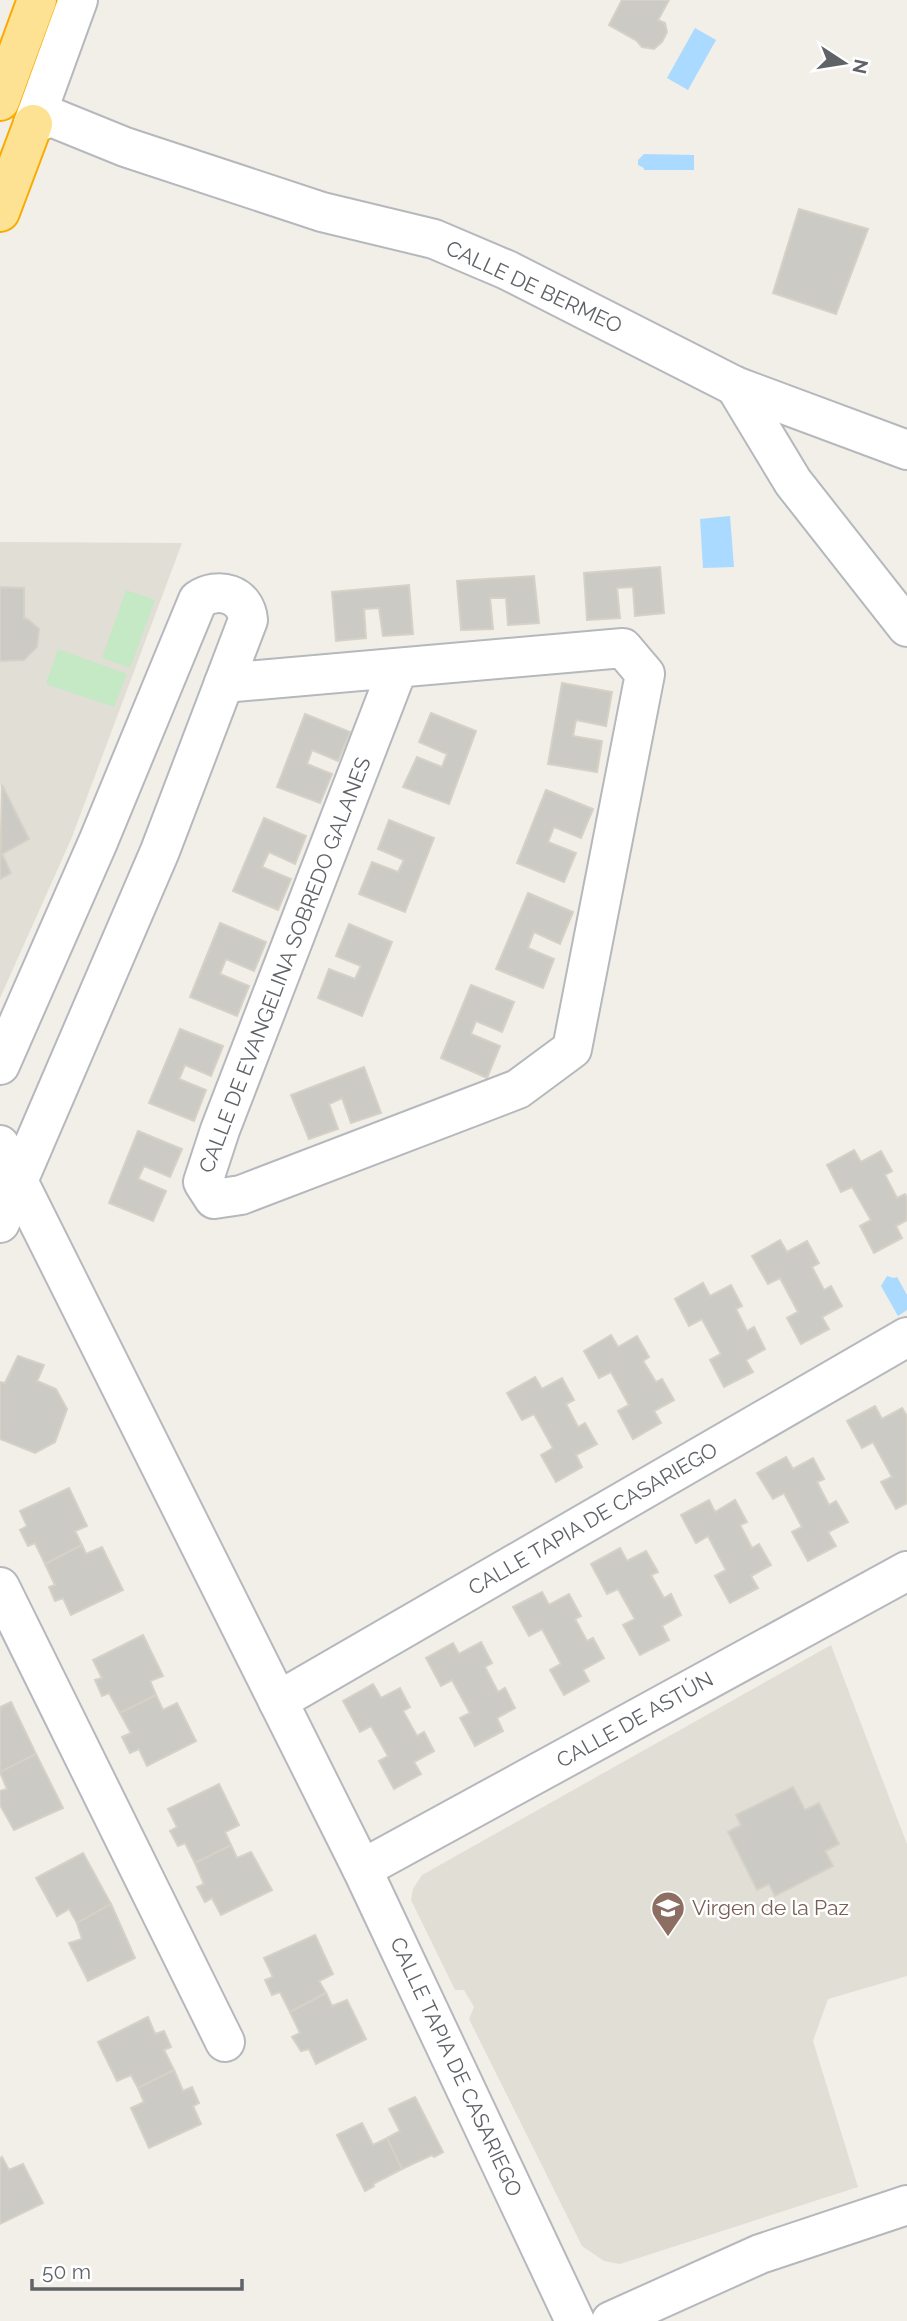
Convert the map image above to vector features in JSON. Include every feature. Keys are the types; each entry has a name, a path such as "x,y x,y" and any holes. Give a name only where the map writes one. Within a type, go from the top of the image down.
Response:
{"highway":[{"path":"0,101 37,0"},
{"path":"0,212 33,124"}],"street":[{"path":"33,124 78,0"},
{"name":"CALLE DE BERMEO","path":"33,124 51,117 125,147 322,212 434,239 507,270 735,386 907,450"},
{"path":"735,386 793,482 907,626"},
{"path":"0,1065 98,842 198,600 212,593 238,598 247,611 248,620 160,851 0,1223"},
{"name":"CALLE DE EVANGELINA SOBREDO GALANES","path":"224,683 623,648 645,674 572,1049 518,1089 241,1195 214,1199 203,1182 220,1130 398,668"},
{"name":"CALLE TAPIA DE CASARIEGO","path":"0,1144 362,1869 575,2321"},
{"name":"CALLE TAPIA DE CASARIEGO","path":"278,1701 907,1337"},
{"name":"CALLE DE ASTÚN","path":"362,1869 907,1572"},
{"path":"0,1587 225,2042"},
{"path":"611,2321 760,2254 907,2204"}],"shaded area":[{"path":"0,542 182,543 72,837 0,998 0,879 11,873 2,854 29,839 2,785 0,786 0,661 24,660 37,647 39,629 24,618 0,587"},
{"name":"Virgen de la Paz","path":"831,1645 907,1844 907,1976 828,1999 813,2041 858,2187 620,2264 604,2261 582,2246 469,2019 474,2007 464,1990 455,1990 411,1900 413,1889 422,1875"}],"green space":[{"path":"126,590 155,600 130,668 102,658"},
{"path":"58,649 127,674 114,707 46,684"}],"water":[{"path":"695,28 716,40 688,90 667,78"},
{"path":"644,154 694,155 694,170 644,170 638,165 638,160"},
{"path":"730,516 734,567 703,568 700,519"},
{"path":"887,1276 897,1277 907,1295 907,1310 898,1316 881,1286"}],"building":[{"path":"622,0 669,0 658,20 665,23 667,32 662,42 654,49 642,47 637,41 609,25"},
{"path":"799,209 868,229 836,314 773,293"},
{"path":"660,567 664,613 635,616 633,587 617,588 620,618 587,620 584,573"},
{"path":"534,576 539,623 508,625 506,598 490,598 493,629 461,630 457,581"},
{"path":"409,585 413,634 383,636 379,608 364,609 366,638 336,641 332,592"},
{"path":"0,587 24,588 24,618 39,629 37,647 24,660 0,661"},
{"path":"562,683 612,692 606,726 576,720 573,736 602,741 597,772 548,764"},
{"path":"431,713 476,731 449,804 403,787 417,757 442,767 447,754 419,742"},
{"path":"305,714 350,732 338,761 312,750 307,764 332,774 320,803 277,787"},
{"path":"2,785 29,839 2,854 11,873 0,879"},
{"path":"546,790 593,809 581,838 554,827 548,842 576,853 564,882 517,863"},
{"path":"264,818 306,836 295,864 269,852 262,867 291,879 278,910 233,891"},
{"path":"389,820 434,838 405,912 359,894 372,862 398,872 404,860 378,849"},
{"path":"528,893 573,912 560,944 534,932 528,948 554,959 543,988 496,969"},
{"path":"220,923 266,942 254,971 226,959 220,974 249,986 237,1016 190,997"},
{"path":"349,924 392,942 362,1016 318,998 329,969 355,979 361,966 336,956"},
{"path":"471,985 514,1002 502,1032 476,1021 471,1034 500,1046 487,1078 441,1058"},
{"path":"180,1029 223,1046 211,1076 185,1065 179,1079 206,1090 194,1121 149,1103"},
{"path":"364,1067 381,1113 351,1123 342,1098 329,1104 338,1129 309,1139 291,1095"},
{"path":"138,1131 182,1149 170,1177 144,1166 138,1179 166,1191 153,1221 109,1203"},
{"path":"854,1150 861,1162 881,1151 892,1171 885,1175 897,1198 905,1194 907,1198 907,1220 896,1226 902,1238 874,1253 860,1226 871,1220 852,1187 841,1192 827,1165"},
{"path":"780,1240 787,1252 807,1241 819,1263 812,1267 824,1290 831,1286 842,1306 822,1317 829,1329 801,1344 787,1318 798,1312 780,1278 768,1284 752,1256"},
{"path":"703,1283 710,1296 731,1285 742,1306 736,1309 747,1331 754,1327 765,1349 746,1360 753,1372 724,1387 710,1360 721,1354 702,1319 689,1326 675,1299"},
{"path":"611,1335 618,1347 637,1336 649,1357 643,1361 656,1382 662,1379 674,1400 654,1411 661,1423 633,1439 618,1411 629,1405 611,1372 599,1378 584,1351"},
{"path":"18,1356 44,1365 37,1381 56,1389 67,1409 55,1442 35,1453 0,1439 0,1382 5,1383"},
{"path":"535,1377 542,1389 562,1378 574,1400 566,1404 578,1427 585,1423 597,1444 576,1455 582,1467 556,1482 541,1455 553,1448 534,1414 522,1420 507,1393"},
{"path":"875,1406 882,1419 902,1408 907,1416 907,1503 896,1509 881,1482 892,1477 873,1442 862,1448 847,1421"},
{"path":"786,1457 793,1469 813,1458 824,1479 817,1482 829,1505 836,1501 848,1522 828,1532 836,1546 808,1561 792,1532 802,1527 784,1493 773,1499 757,1473"},
{"path":"69,1488 87,1526 75,1531 82,1545 45,1564 35,1543 28,1546 20,1530 27,1526 20,1511"},
{"path":"709,1500 715,1512 735,1500 747,1522 740,1525 752,1548 759,1544 771,1565 751,1576 758,1588 730,1603 715,1576 726,1570 708,1536 696,1543 681,1515"},
{"path":"82,1545 86,1554 102,1547 123,1590 71,1615 63,1598 55,1601 49,1587 55,1585 45,1564"},
{"path":"620,1548 627,1561 646,1551 658,1572 651,1575 664,1598 671,1594 681,1615 662,1626 669,1640 640,1655 623,1625 635,1619 618,1589 607,1594 591,1564"},
{"path":"542,1592 549,1605 569,1594 581,1616 575,1619 587,1641 593,1638 604,1658 583,1670 589,1681 564,1695 550,1670 561,1664 542,1629 529,1636 513,1607"},
{"path":"143,1635 163,1676 150,1681 156,1695 120,1713 109,1693 102,1696 95,1680 102,1678 93,1660"},
{"path":"481,1642 492,1663 485,1667 498,1692 505,1688 515,1708 497,1718 503,1731 475,1746 460,1718 470,1713 452,1680 441,1686 426,1658 453,1643 459,1654"},
{"path":"373,1684 381,1698 400,1688 410,1707 403,1711 417,1736 424,1732 434,1751 414,1762 421,1774 394,1789 379,1761 388,1756 371,1726 360,1732 343,1701"},
{"path":"156,1695 163,1710 177,1703 196,1741 147,1766 139,1749 130,1753 122,1737 131,1733 120,1713"},
{"path":"11,1702 36,1754 0,1772 0,1707"},
{"path":"36,1754 63,1808 14,1830 0,1805 0,1791 7,1789 0,1772"},
{"path":"219,1784 239,1825 225,1832 231,1845 195,1863 185,1843 178,1846 170,1831 177,1827 168,1809"},
{"path":"793,1787 805,1810 819,1803 839,1844 825,1851 833,1866 775,1896 769,1884 757,1890 728,1832 741,1825 736,1815"},
{"path":"231,1845 237,1858 251,1852 272,1890 221,1915 212,1898 205,1902 197,1887 204,1884 195,1863"},
{"path":"83,1853 111,1904 77,1923 69,1909 57,1916 36,1878"},
{"path":"111,1904 135,1958 88,1981 69,1943 82,1939 77,1923"},
{"path":"315,1935 333,1974 319,1981 326,1993 290,2012 280,1992 272,1995 265,1980 273,1977 264,1958"},
{"path":"326,1993 332,2006 347,2000 366,2039 316,2064 309,2049 301,2051 292,2037 300,2033 290,2012"},
{"path":"148,2017 155,2034 164,2031 171,2047 164,2050 174,2070 138,2088 131,2075 117,2081 98,2042"},
{"path":"174,2070 183,2091 192,2087 199,2103 193,2106 201,2124 149,2148 131,2108 144,2102 138,2088"},
{"path":"415,2097 443,2152 402,2169 387,2138 400,2131 389,2109"},
{"path":"362,2123 373,2145 387,2138 402,2169 365,2191 337,2135"},
{"path":"2,2157 9,2170 23,2164 43,2203 0,2224 0,2159"}],"place":[{"name":"Virgen de la Paz","path":"668,1938"}]}
